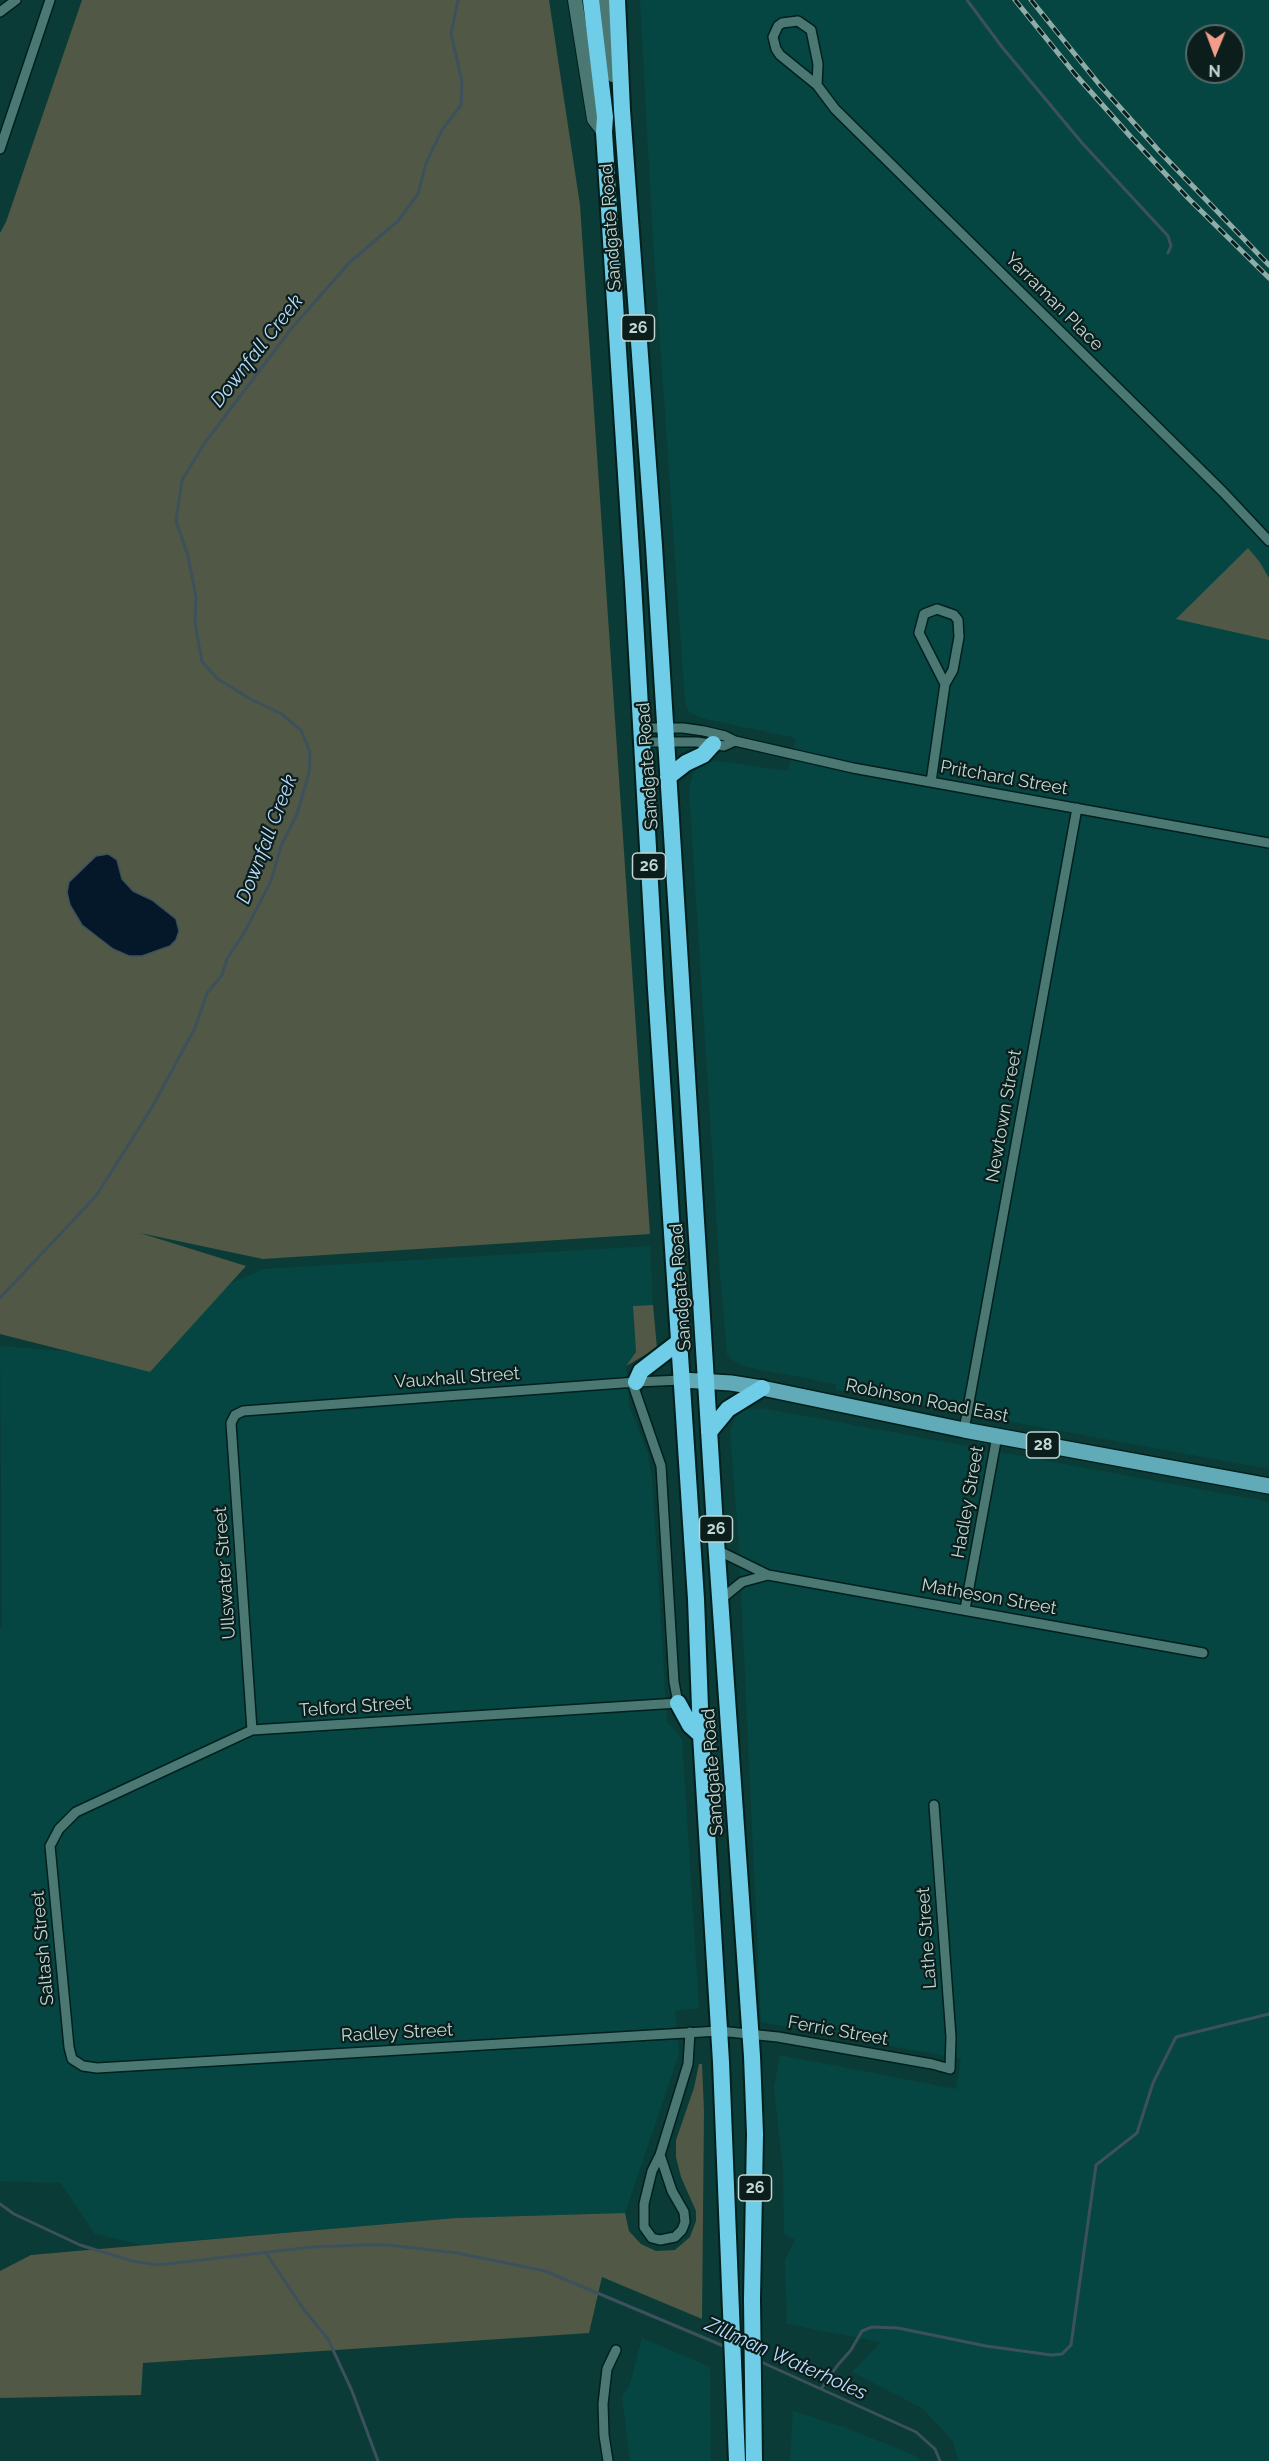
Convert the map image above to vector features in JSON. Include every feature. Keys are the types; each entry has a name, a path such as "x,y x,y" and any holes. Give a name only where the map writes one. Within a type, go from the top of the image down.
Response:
{"highway":[{"name":"Sandgate Road","path":"591,0 605,117 604,132 656,990 696,1599 701,1735 719,2031 737,2461"},
{"name":"Sandgate Road","path":"616,0 750,2034 755,2134 752,2342 754,2461"},
{"path":"668,777 703,755 713,744"},
{"path":"634,1382 641,1371 680,1341"},
{"path":"709,1432 728,1409 762,1388"},
{"path":"678,1703 690,1725 701,1735"}],"main road":[{"name":"Sandgate Road","path":"575,0 594,119 604,132"},
{"name":"Sandgate Road","path":"605,0 615,93 622,110"},
{"name":"Robinson Road East","path":"682,1380 762,1388 964,1430 1269,1486"}],"street":[{"path":"0,12 16,0"},
{"path":"0,149 50,0"},
{"name":"Yarraman Place","path":"817,85 818,64 811,30 798,21 782,23 773,37 776,49 802,75 817,85 835,109 1215,484 1269,541"},
{"path":"931,782 945,684 953,670 959,627 954,615 937,609 924,614 919,633 945,684"},
{"name":"Pritchard Street","path":"642,735 704,731 735,741 853,768 1269,843"},
{"name":"Pritchard Street","path":"642,735 665,735 724,746 735,741"},
{"name":"Newtown Street","path":"964,1430 1077,808"},
{"name":"Vauxhall Street","path":"235,1415 243,1411 254,1410 682,1380"},
{"name":"Sandgate Road","path":"634,1382 661,1466 674,1682 678,1703"},
{"name":"Ullswater Street","path":"235,1415 231,1423 252,1730"},
{"name":"Hadley Street","path":"965,1609 997,1436"},
{"name":"Matheson Street","path":"717,1550 768,1575 1203,1653"},
{"name":"Matheson Street","path":"720,1600 742,1582 768,1575"},
{"name":"Telford Street","path":"59,1829 76,1812 252,1730 678,1703"},
{"name":"Lathe Street","path":"934,1805 951,2037 951,2069"},
{"name":"Saltash Street","path":"59,1829 50,1846 69,2047 76,2064"},
{"name":"Ferric Street","path":"719,2031 899,2058 951,2069"},
{"name":"Radley Street","path":"76,2064 106,2067 719,2031"},
{"path":"660,2155 672,2191 684,2211 685,2222 682,2230 675,2236 660,2241 647,2233 642,2218 648,2184 660,2155 688,2064 690,2032"},
{"path":"608,2461 603,2435 603,2404 607,2369 616,2350"}],"shaded area":[{"path":"640,0 1269,0 1269,1469 836,1390 836,1384 742,1366 727,1354 689,790 693,773 702,764 717,761 788,771 796,738 705,719 689,712 685,702 653,240"},
{"path":"108,854 117,860 122,879 133,891 152,900 176,919 179,931 176,940 170,946 142,956 129,956 113,949 82,925 70,905 67,892 69,882 96,856"},
{"path":"650,1246 653,1305 633,1306 636,1353 626,1366 629,1405 648,1454 652,1477 667,1722 682,1739 699,2008 675,2011 679,2054 625,2213 456,2218 142,2245 95,2234 61,2183 0,2181 0,1628 2,1627 0,1346 112,1355 196,1298 264,1269"},
{"path":"762,1408 1269,1502 1269,2461 958,2461 953,2441 922,2408 852,2372 881,2342 787,2324 785,2260 795,2240 784,2233 783,2169 774,2088 780,2055 956,2089 961,2059 761,2022 739,1547 730,1431 734,1419 739,1414 745,1410"},
{"path":"642,2338 710,2367 711,2461 630,2461 622,2396 630,2384"},
{"path":"793,2411 844,2427 916,2456 919,2461 790,2461"}],"green space":[{"path":"82,0 549,0 580,205 650,1234 263,1259 140,1233 246,1266 150,1372 0,1334 0,233 6,222"},
{"path":"1248,548 1269,578 1269,640 1176,619"},
{"path":"653,1305 657,1348 626,1366 636,1352 633,1306"},
{"path":"699,2064 702,2064 704,2111 702,2319 602,2277 589,2333 143,2363 141,2395 0,2398 0,2271 31,2255 456,2218 625,2213 629,2231 641,2244 656,2251 675,2250 690,2237 696,2221 696,2211 681,2177 676,2157 676,2140 694,2088"}],"waterway":[{"name":"Downfall Creek","path":"0,1298 96,1196 151,1109 195,1028 207,993 222,975 227,959 244,933 271,881 281,846 297,814 309,773 310,752 301,730 280,713 252,700 218,679 202,662 195,623 196,597 188,556 176,521 182,480 204,444 291,329 350,262 398,221 418,194 426,163 442,130 461,105 462,81 451,34 458,0"},
{"path":"967,0 1002,47 1083,144 1168,236 1171,246 1168,253"},
{"path":"821,2389 851,2350 862,2331 872,2327 898,2328 986,2346 1051,2355 1062,2354 1071,2345 1096,2165 1137,2133 1153,2083 1176,2037 1269,2014"},
{"path":"0,2204 14,2214 80,2245 132,2261 158,2265 312,2247 361,2245 388,2245 457,2253 545,2271 726,2347"},
{"path":"266,2253 305,2311 328,2339 352,2391 378,2461"},
{"name":"Zillman Waterholes","path":"759,2361 916,2432 935,2449 940,2461"}],"railway":[{"path":"1015,0 1075,74 1130,136 1188,198 1269,278"},
{"path":"1031,0 1099,84 1159,151 1269,265"}]}
